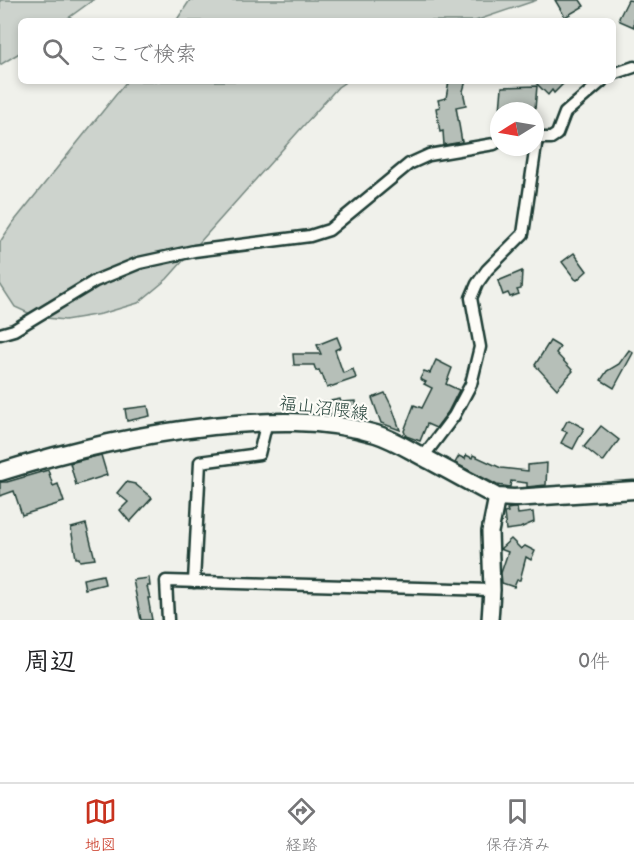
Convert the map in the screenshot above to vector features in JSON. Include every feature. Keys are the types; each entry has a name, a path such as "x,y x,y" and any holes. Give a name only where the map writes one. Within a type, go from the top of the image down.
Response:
{"main road":[{"name":"福山沼隈線","path":"0,472 43,459 162,432 267,421 309,423 375,434 399,443 497,497 514,498 634,490"},
{"path":"490,620 492,590 490,532 497,497"}],"street":[{"path":"616,73 634,67"},
{"path":"544,138 551,138 557,134 565,113 599,84"},
{"path":"0,334 14,330 95,281 139,263 194,251 310,237 329,230 409,164 429,155 490,144"},
{"path":"423,457 454,416 471,384 480,347 471,298 487,270 524,234 534,156"},
{"path":"194,582 200,462 259,454 267,421"},
{"path":"168,620 166,581 492,590"}],"shaded area":[{"path":"0,0 93,0 68,18 18,18 18,54 0,65"},
{"path":"190,0 537,0 484,18 178,18"},
{"path":"125,84 342,84 167,279 138,303 101,314 65,320 37,317 15,307 0,284 0,242"}],"building":[{"path":"555,0 580,0 584,6 565,17"},
{"path":"628,0 634,1 634,27 620,21 619,18"},
{"path":"448,84 465,84 463,91 466,105 456,107 462,142 444,145 443,131 440,132 436,108 440,107 438,100 446,98"},
{"path":"537,84 563,84 554,93 552,90 548,95"},
{"path":"537,86 536,102 501,102 502,87"},
{"path":"574,253 587,271 577,280 562,262"},
{"path":"522,271 521,289 517,290 519,294 510,297 508,293 503,295 498,281"},
{"path":"337,337 341,347 335,350 343,373 353,369 356,378 327,388 322,374 319,370 316,371 314,365 294,365 293,354 321,354 317,345"},
{"path":"550,341 560,347 556,353 573,371 557,389 535,365"},
{"path":"629,350 633,353 614,388 601,380 607,371 619,364"},
{"path":"436,360 452,368 446,384 459,390 448,412 436,428 427,424 420,441 406,436 404,431 414,405 422,408 432,388 420,379 424,371 430,373"},
{"path":"385,393 400,430 381,423 372,398"},
{"path":"340,399 341,402 356,401 357,418 321,413 319,403"},
{"path":"148,406 150,416 127,421 125,409"},
{"path":"569,420 584,428 573,449 561,443 567,432 562,430"},
{"path":"601,426 619,440 603,462 584,447"},
{"path":"101,455 107,475 76,485 70,463"},
{"path":"466,455 472,458 473,455 501,468 528,471 528,465 547,463 546,485 527,487 527,483 511,481 510,487 497,485 455,463 459,456 465,459"},
{"path":"48,470 53,486 58,484 64,502 22,515 14,491 0,496 0,482"},
{"path":"126,482 135,484 152,498 130,522 120,510 128,502 117,493"},
{"path":"517,508 518,514 533,512 534,522 520,528 506,530 504,513 508,512 507,509"},
{"path":"86,524 95,559 80,561 76,558 71,528"},
{"path":"511,539 521,549 525,546 535,551 531,560 526,557 520,580 517,580 514,587 502,583 501,573 508,552 500,549"},
{"path":"103,575 105,584 85,589 83,579"},
{"path":"149,578 150,586 147,586 152,620 141,620 133,580"}]}
